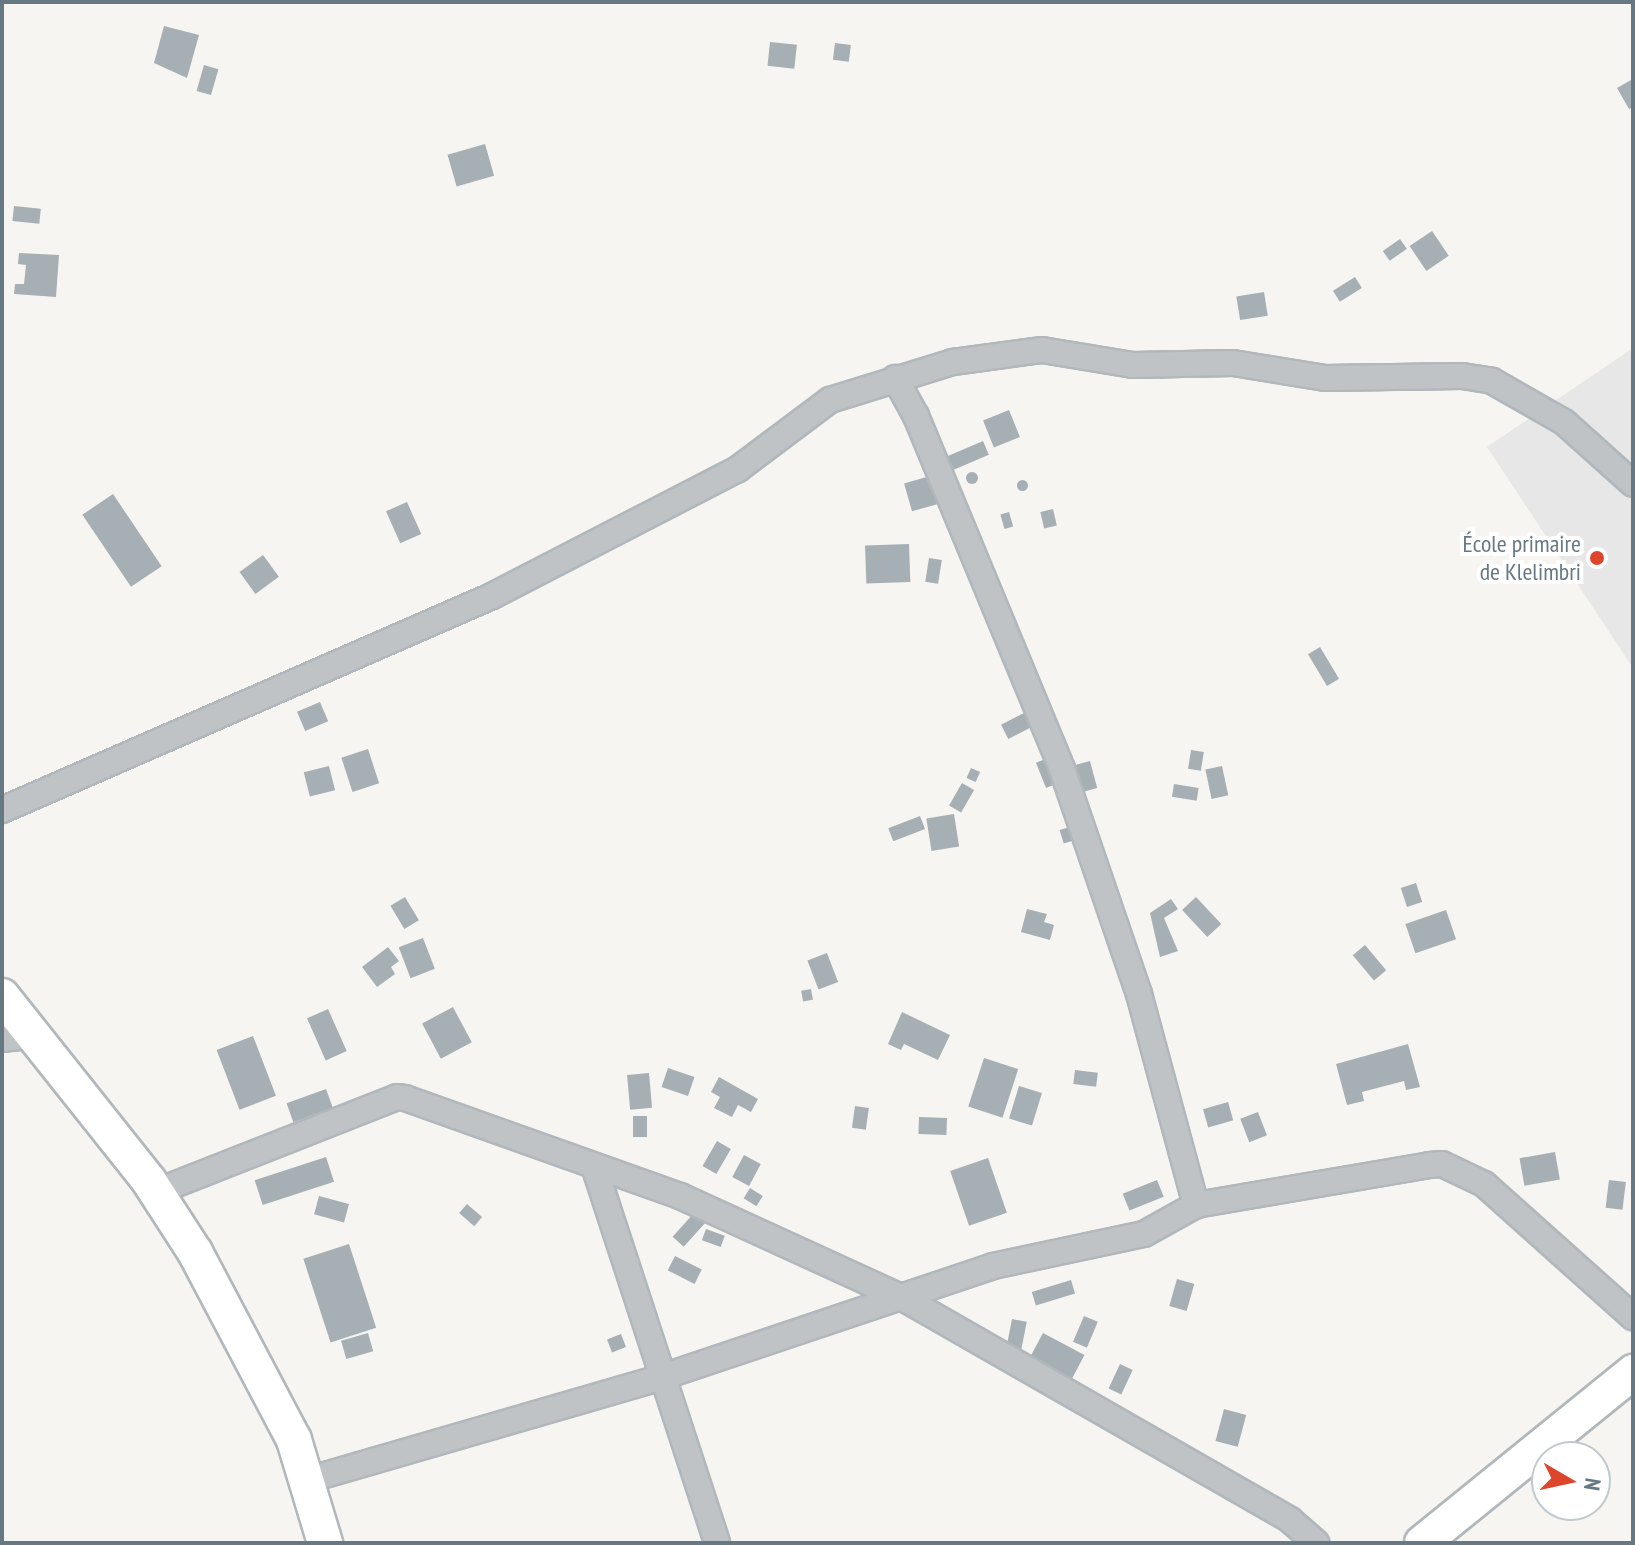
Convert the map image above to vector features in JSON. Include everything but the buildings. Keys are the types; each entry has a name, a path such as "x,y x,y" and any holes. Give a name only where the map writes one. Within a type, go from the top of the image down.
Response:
{"street":[{"path":"2,810 492,596 738,469 830,400 953,362 1042,350 1133,365 1260,365 1325,378 1462,376 1492,381 1564,422 1633,484"},
{"path":"895,378 916,416 1062,769 1131,969 1196,1205"},
{"path":"2,996 16,1038 156,1192 195,1252 294,1440 325,1543"},
{"path":"156,1192 397,1097 595,1169 680,1196 903,1298 1290,1520 1316,1543"},
{"path":"308,1480 662,1377 993,1266 1144,1234 1196,1205 1442,1164 1484,1184 1633,1317"},
{"path":"595,1169 717,1543"},
{"path":"1422,1543 1633,1372"}],"shaded area":[{"name":"École primaire de Klelimbri","path":"1633,348 1633,668 1487,447"}],"place":[{"name":"École primaire de Klelimbri","path":"1597,558"}]}
